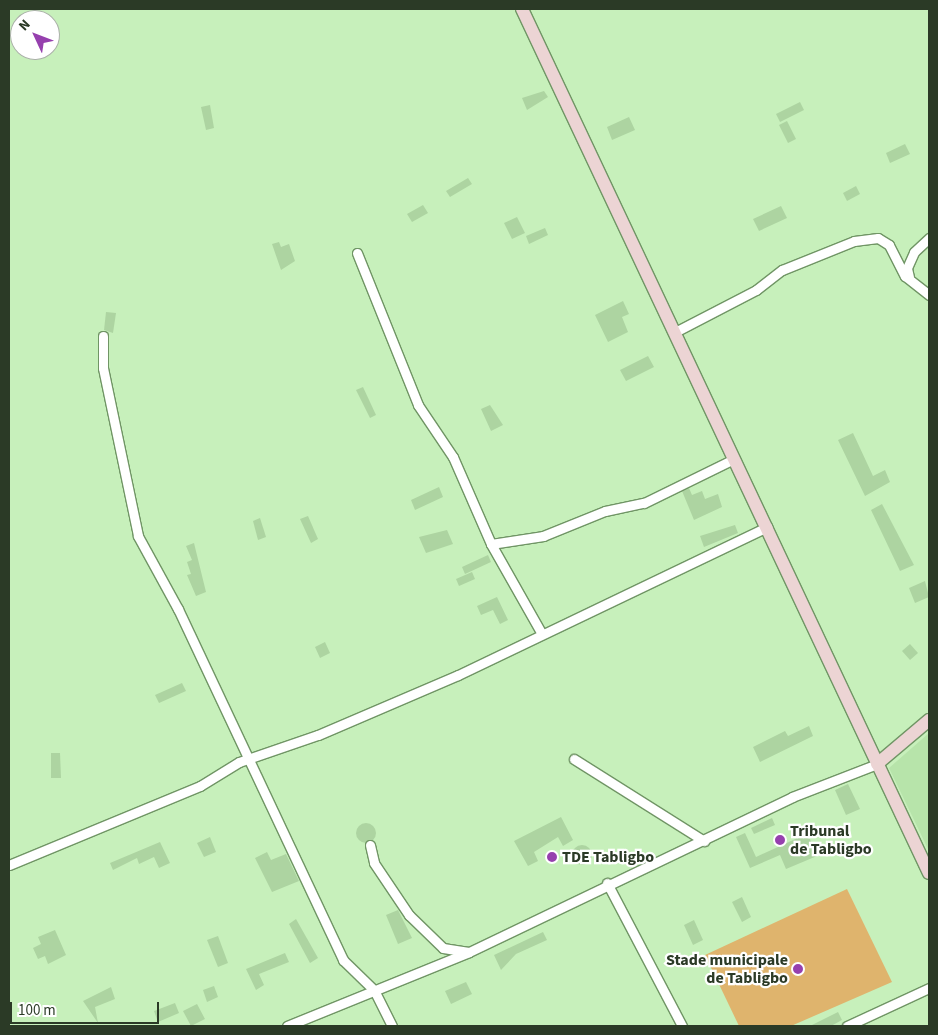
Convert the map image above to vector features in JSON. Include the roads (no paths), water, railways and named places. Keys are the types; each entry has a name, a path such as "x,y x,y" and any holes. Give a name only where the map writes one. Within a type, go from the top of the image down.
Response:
{"street":[{"path":"522,9 929,873"},
{"path":"675,332 756,290 782,270 854,240 878,238 889,245 910,281 929,295"},
{"path":"910,281 907,268 914,252 929,238"},
{"path":"357,254 418,405 452,457 491,544 542,634"},
{"path":"103,336 103,368 138,536 178,609 343,960 374,990 392,1026"},
{"path":"491,544 543,536 605,511 644,503 734,459"},
{"path":"9,865 200,786 211,776 248,760 318,735 542,634 766,528"},
{"path":"287,1026 469,952 607,883 704,842 792,797 877,764 929,720"},
{"path":"574,759 704,842"},
{"path":"370,845 374,863 409,915 443,948 469,952"},
{"path":"607,883 682,1026"},
{"path":"847,1026 929,988"}],"place":[{"name":"Tribunal de Tabligbo","path":"780,840"},
{"name":"TDE Tabligbo","path":"552,857"},
{"name":"Stade municipale de Tabligbo","path":"798,969"}]}
